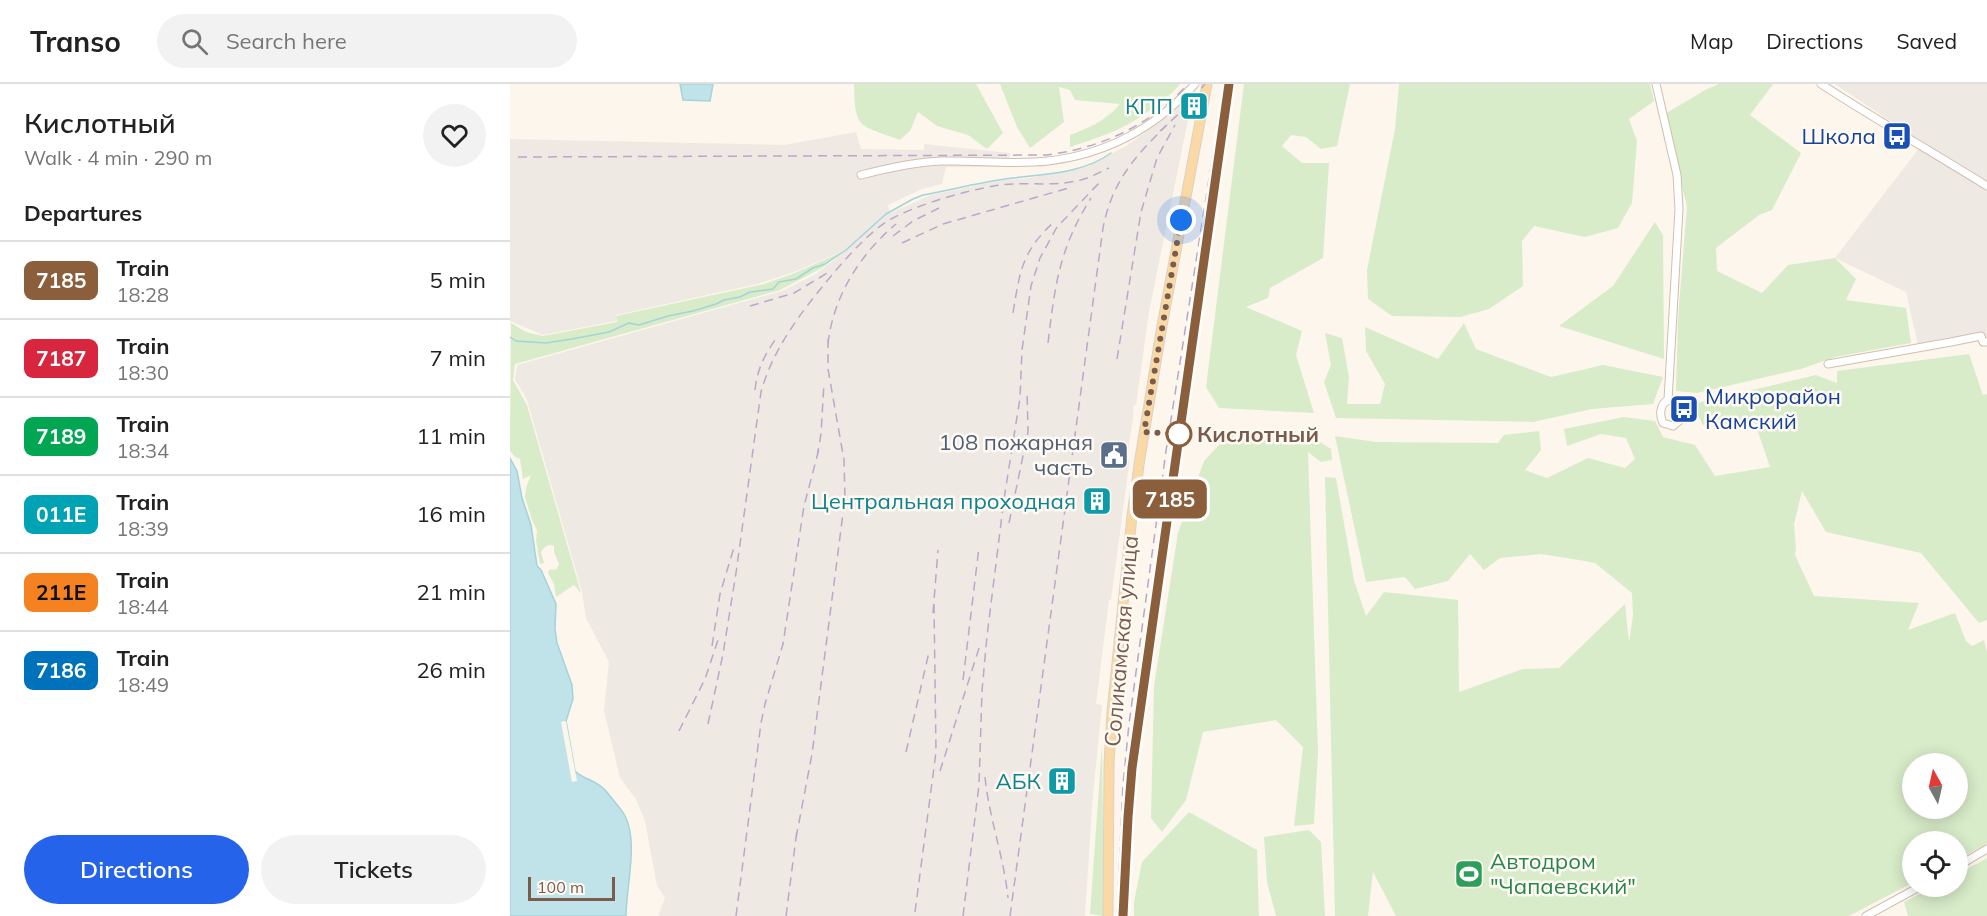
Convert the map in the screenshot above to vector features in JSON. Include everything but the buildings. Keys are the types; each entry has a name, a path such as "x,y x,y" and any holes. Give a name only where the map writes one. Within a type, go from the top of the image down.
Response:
{"main road":[{"name":"Соликамская улица","path":"1108,916 1109,764 1112,712 1132,516 1162,326 1207,84"}],"street":[{"path":"861,176 914,163 1036,162 1081,155 1119,142 1141,131 1173,106 1195,84"},
{"path":"1656,84 1677,175 1679,209 1668,400"},
{"path":"1821,84 1880,123 1923,146 1987,186"},
{"path":"1828,364 1980,336 1983,342 1987,342"},
{"path":"1968,860 1987,849"},
{"path":"1866,916 1902,896"}],"shaded area":[{"path":"1835,84 1987,84 1987,336 1918,345 1906,292 1835,258 1923,143"},
{"path":"1182,102 1189,108 1194,104 1196,106 1189,115 1149,312 1136,405 1133,411 1127,459 1129,465 1096,704 1102,705 1093,794 1085,916 658,916 665,898 657,886 645,821 636,799 620,778 604,711 609,662 586,618 582,592 527,400 515,379 517,365 782,291 816,274 848,249 794,272 757,284 616,315 616,321 543,335 510,321 510,139 784,145 856,132 861,149 924,150 924,144 1010,153 1009,167 946,167 942,184 922,189 888,205 890,213 931,195 1002,180 1023,179 1087,167 1128,145"}],"green space":[{"path":"854,84 976,84 1003,133 987,149 968,135 937,126 918,112 910,131 900,140 862,124 856,110"},
{"path":"1000,84 1180,84 1148,112 1127,125 1070,147 1070,135 1097,123 1120,104 1075,100 1070,90 1059,87 1064,122 1030,148 1017,127"},
{"path":"1244,84 1350,84 1337,146 1321,149 1306,137 1291,135 1282,146 1302,163 1329,163 1323,258 1270,288 1268,298 1246,307 1302,331 1296,355 1314,413 1219,408 1206,387"},
{"path":"1399,84 1650,84 1654,101 1629,119 1637,141 1632,203 1618,228 1585,237 1534,226 1522,241 1523,286 1489,309 1460,317 1392,316 1368,299 1367,270 1395,129"},
{"path":"1719,84 1773,84 1750,115 1801,153 1772,210 1759,215 1716,248 1717,271 1762,293 1788,265 1835,258 1856,279 1846,300 1906,308 1911,343 1835,357 1801,369 1697,393 1676,391 1678,318 1687,206 1663,115"},
{"path":"1655,222 1663,235 1664,359 1559,326 1613,286"},
{"path":"842,252 822,268 780,290 515,364 513,380 527,405 581,593 574,585 556,597 554,584 548,573 549,570 557,569 559,564 554,546 548,545 542,550 544,563 540,564 536,540 537,530 525,497 531,475 523,479 520,459 510,451 511,323 526,332 543,336 617,322 616,316 764,284"},
{"path":"1464,323 1476,349 1551,377 1603,365 1663,377 1653,404 1592,409 1533,422 1336,418 1324,382 1331,365 1325,333 1342,338 1349,377 1347,404 1380,404 1385,384 1366,351 1365,327 1438,359"},
{"path":"1969,354 1983,395 1987,394 1987,620 1979,623 1921,553 1826,532 1802,491 1794,524 1795,555 1814,596 1919,603 1908,630 1955,613 1966,641 1972,646 1984,640 1987,652 1987,844 1968,854 1968,831 1902,831 1902,888 1849,916 1396,916 1373,872 1368,916 1335,916 1325,477 1336,478 1354,580 1366,616 1384,592 1458,600 1459,692 1523,669 1559,668 1625,604 1629,642 1633,616 1632,593 1595,563 1541,554 1500,558 1484,570 1470,554 1448,581 1415,589 1405,577 1366,582 1335,436 1376,442 1498,443 1504,435 1539,431 1541,450 1525,470 1547,478 1588,458 1625,468 1635,459 1626,438 1601,434 1567,446 1564,429 1624,417 1655,421 1663,437 1695,445 1715,476 1770,467 1755,423 1703,425 1692,404 1816,375 1837,383 1837,371"},
{"path":"1233,430 1306,433 1331,449 1332,460 1321,462 1308,452 1318,753 1314,824 1294,826 1303,747 1276,720 1203,732 1186,800 1162,832 1151,818 1154,686 1178,533 1204,461"},
{"path":"1102,744 1104,916 1090,914"},
{"path":"1189,812 1257,850 1259,916 1134,916 1134,902 1142,862"},
{"path":"1309,830 1321,842 1325,916 1276,916 1267,882 1264,837"},
{"path":"1987,858 1987,916 1908,916 1904,902 1914,897 1968,897 1968,868"}],"water":[{"path":"680,84 713,84 710,101 683,100"},
{"path":"510,458 517,471 522,498 531,525 537,566 556,604 557,643 572,685 573,699 566,721 575,771 606,791 626,818 629,829 631,853 626,916 510,916"}],"pier":[{"path":"566,721 577,781 572,782 561,722"}],"waterway":[{"path":"510,337 516,341 546,343 572,339 609,332 629,323 639,325 693,311 750,292 773,289 779,282 796,279 813,268 825,264 846,250 886,214 913,199 984,182 1074,170 1111,153"}],"railway":[{"path":"518,157 1047,155 1087,147 1124,132 1158,111 1188,84"},
{"path":"1160,131 1183,110 1205,84"},
{"path":"1117,916 1123,785 1129,724 1166,451 1224,84"},
{"path":"1196,344 1233,84"},
{"path":"1010,916 1103,228 1112,197 1126,171 1144,148 1167,125"},
{"path":"1117,359 1141,212 1157,158 1175,125"},
{"path":"708,724 723,654 736,573 761,392 774,358 792,327 837,269 860,244 879,227 897,216 938,200 982,188 1066,183 1085,179 1109,168"},
{"path":"963,916 979,785 982,691 987,636 1004,499 1020,398 1022,350 1031,286 1040,258 1057,227 1101,181"},
{"path":"902,243 943,224 1072,187"},
{"path":"1048,343 1056,285 1065,251 1080,216 1091,198"},
{"path":"893,236 913,221 939,208"},
{"path":"1013,313 1024,262 1036,242 1055,221"},
{"path":"828,344 836,310 850,278 871,249 896,224"},
{"path":"750,306 794,293 829,272"},
{"path":"1134,752 1193,336"},
{"path":"796,838 812,754 845,498 844,460 828,369 828,338"},
{"path":"755,390 757,376 775,340"},
{"path":"817,457 821,434 824,383"},
{"path":"1009,523 1028,432 1027,390"},
{"path":"736,916 761,723 783,644 804,506 819,449"},
{"path":"712,646 720,594 735,544"},
{"path":"963,680 979,547"},
{"path":"933,613 938,550"},
{"path":"915,912 936,752 934,604"},
{"path":"679,731 705,679 718,640"},
{"path":"940,771 980,645"},
{"path":"906,752 929,652"},
{"path":"1128,916 1134,799 1140,745"},
{"path":"985,777 1008,898"},
{"path":"786,916 797,830"}],"train":[{"name":"7185","path":"1123,916 1132,768 1229,84"}],"place":[{"name":"КПП","path":"1194,106"},
{"name":"Школа","path":"1897,136"},
{"name":"Микрорайон Камский","path":"1684,409"},
{"name":"Кислотный","path":"1179,434"},
{"name":"108 пожарная часть","path":"1114,455"},
{"name":"Центральная проходная","path":"1097,501"},
{"name":"АБК","path":"1062,781"},
{"name":"Автодром \"Чапаевский\"","path":"1469,874"}],"route":[{"path":"1179,434 1144,432 1181,220"}]}
